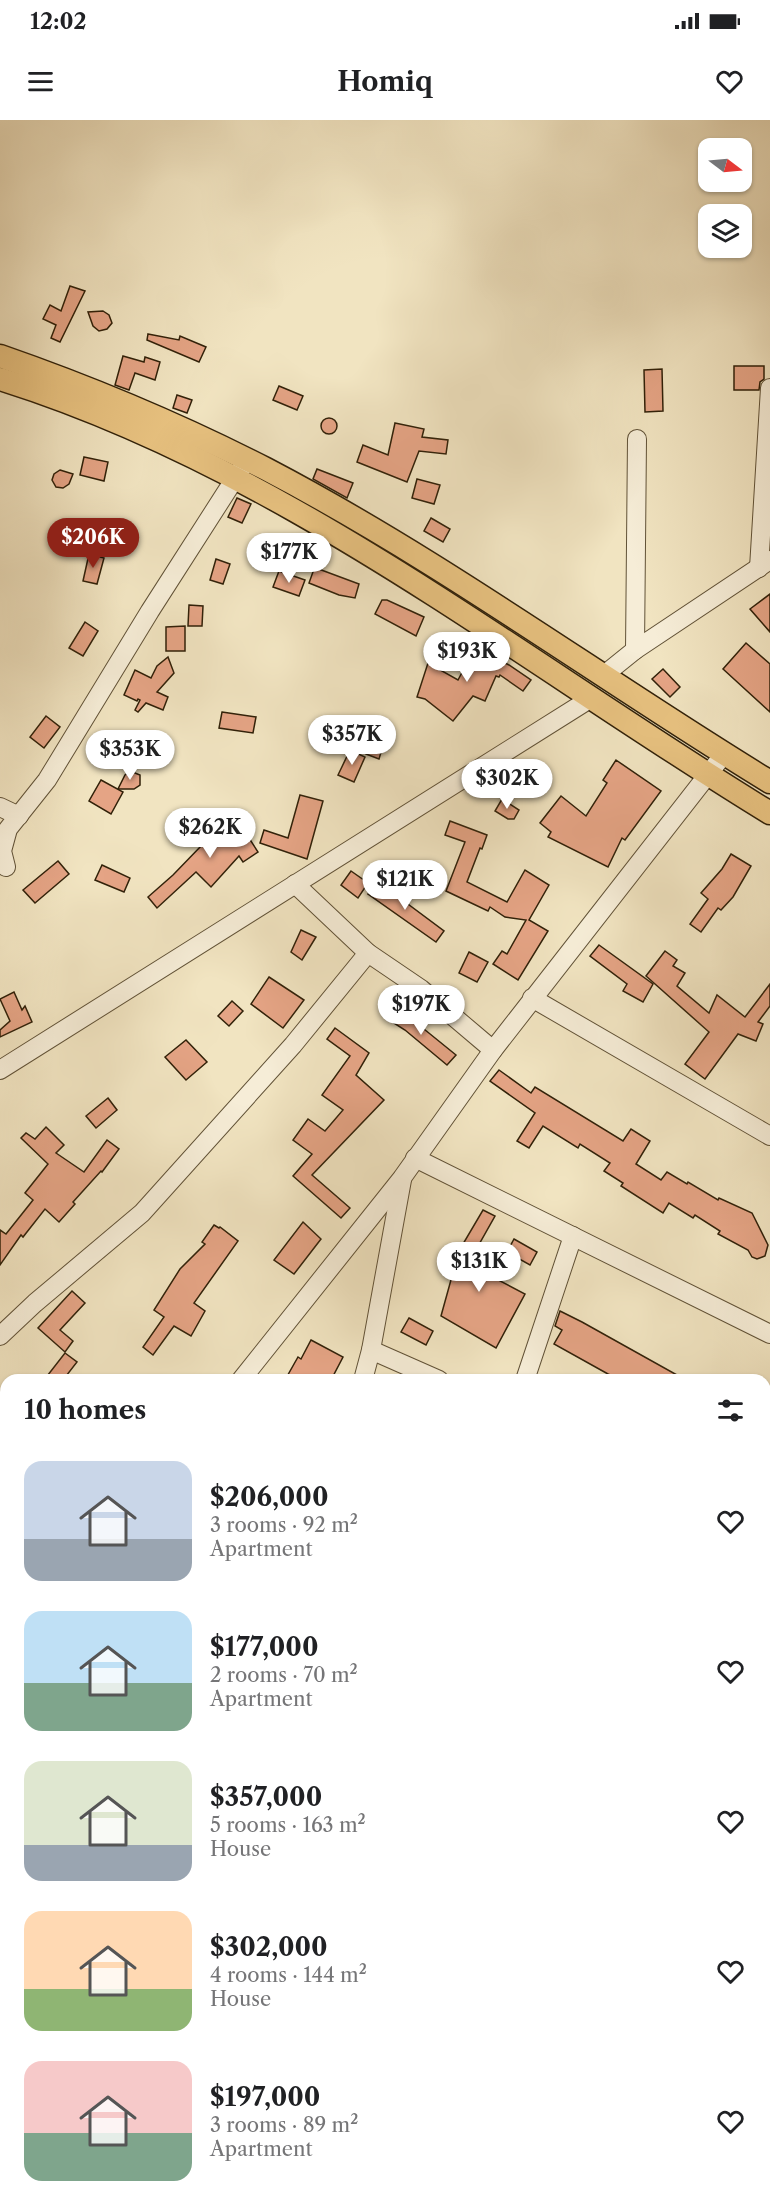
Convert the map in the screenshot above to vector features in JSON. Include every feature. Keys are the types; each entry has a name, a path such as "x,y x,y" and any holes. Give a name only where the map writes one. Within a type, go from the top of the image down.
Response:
{"main road":[{"path":"0,356 62,377 159,417 241,468 322,526 770,813"},
{"path":"0,379 38,391 142,434 241,468 345,513 543,634 770,782"}],"street":[{"path":"604,675 634,650 764,564 770,388"},
{"path":"634,650 637,439"},
{"path":"6,867 2,851 8,829 46,780 241,468"},
{"path":"0,1070 593,698"},
{"path":"246,1374 402,1178 532,998 724,754"},
{"path":"0,807 19,816"},
{"path":"295,885 368,953 421,989 493,1050"},
{"path":"0,1336 35,1303 142,1213 293,1045 368,953"},
{"path":"532,998 770,1136"},
{"path":"415,1158 770,1334"},
{"path":"365,1374 402,1178"},
{"path":"527,1374 573,1236"},
{"path":"371,1350 425,1374"}],"building":[{"path":"70,286 85,291 60,342 51,338 56,325 43,319 50,305 61,311"},
{"path":"103,311 109,315 112,323 107,329 99,331 93,326 88,312"},
{"path":"148,334 179,340 180,336 206,347 199,362 147,340"},
{"path":"123,356 144,362 145,357 160,362 155,380 135,373 129,390 115,385"},
{"path":"734,366 764,366 764,379 760,382 759,390 734,390"},
{"path":"662,369 663,411 645,412 644,370"},
{"path":"279,386 303,396 297,410 273,400"},
{"path":"177,395 192,400 187,413 173,408"},
{"path":"326,418 332,418 337,426 335,432 326,434 321,429 321,423"},
{"path":"395,423 424,429 422,437 448,440 446,454 419,451 407,482 357,462 363,445 388,455"},
{"path":"84,457 108,462 104,481 80,475"},
{"path":"317,469 353,483 347,498 313,479"},
{"path":"60,470 73,474 69,484 63,488 56,487 52,480 54,474"},
{"path":"417,479 440,485 434,504 412,498"},
{"path":"237,498 251,504 242,523 228,517"},
{"path":"431,518 450,529 443,542 424,531"},
{"path":"89,554 104,558 97,584 83,581"},
{"path":"216,559 230,564 223,584 210,580"},
{"path":"316,568 359,584 355,598 339,595 309,583"},
{"path":"279,571 305,580 299,596 273,587"},
{"path":"770,594 770,632 750,609"},
{"path":"382,600 387,600 424,617 416,636 375,614"},
{"path":"189,605 203,606 202,626 188,626"},
{"path":"85,622 98,631 83,656 69,648"},
{"path":"185,626 185,651 166,651 166,627"},
{"path":"746,643 770,664 770,712 723,669"},
{"path":"475,648 509,665 531,680 523,691 500,675 496,676 485,701 473,696 453,721 425,699 417,697 428,663 458,680"},
{"path":"168,657 174,673 157,692 168,697 163,710 146,703 138,712 135,710 140,700 137,701 124,695 135,670 151,678 157,666"},
{"path":"663,669 680,687 670,697 652,679"},
{"path":"222,712 256,717 253,733 219,728"},
{"path":"46,716 60,727 44,748 30,737"},
{"path":"375,725 388,729 379,759 366,754"},
{"path":"350,750 365,757 354,782 338,775"},
{"path":"616,760 661,791 625,840 622,838 608,867 548,837 551,832 540,823 561,796 586,816 607,783 603,780"},
{"path":"130,771 140,775 140,785 134,789 118,789 125,775"},
{"path":"101,780 123,792 111,814 89,801"},
{"path":"300,795 323,801 307,859 260,843 264,830 288,838"},
{"path":"502,799 519,810 514,819 508,819 495,811"},
{"path":"224,817 240,824 258,852 243,862 239,856 211,887 196,872 157,908 148,897 202,845"},
{"path":"450,821 487,835 467,882 507,902 525,870 549,885 529,920 548,931 518,980 493,964 502,951 507,954 526,920 505,917 490,907 488,911 446,891 465,842 445,835"},
{"path":"731,854 751,866 733,897 721,910 718,908 701,932 690,924 708,899 701,893 722,869"},
{"path":"58,861 69,874 35,903 23,890"},
{"path":"102,865 130,878 124,892 95,880"},
{"path":"351,871 368,883 358,898 341,885"},
{"path":"377,881 444,931 436,942 368,894"},
{"path":"301,930 316,937 302,960 291,952"},
{"path":"599,945 653,984 643,1002 623,991 627,984 590,956"},
{"path":"665,951 677,960 673,966 685,973 677,986 709,1013 717,995 745,1017 770,984 770,1006 758,1022 763,1024 756,1041 738,1034 705,1079 685,1064 709,1032 646,976"},
{"path":"469,952 488,962 477,982 459,973"},
{"path":"269,977 304,1000 283,1028 251,1004"},
{"path":"14,992 22,1010 25,1006 32,1022 0,1037 0,1030 10,1021 0,999"},
{"path":"232,1001 243,1011 229,1026 218,1016"},
{"path":"394,1007 456,1055 447,1065 405,1030 386,1018"},
{"path":"335,1028 369,1053 356,1075 384,1100 312,1175 350,1208 341,1218 293,1176 312,1154 293,1140 308,1119 325,1131 343,1110 322,1095 350,1056 327,1039"},
{"path":"186,1040 207,1062 186,1080 165,1057"},
{"path":"499,1070 531,1093 535,1087 623,1141 631,1129 650,1141 636,1164 661,1180 667,1172 718,1200 719,1198 752,1213 768,1245 765,1256 757,1259 752,1257 748,1250 718,1234 720,1231 695,1215 693,1218 669,1203 663,1213 621,1186 623,1183 604,1171 610,1163 580,1144 578,1148 543,1126 529,1148 517,1141 535,1113 490,1081"},
{"path":"108,1098 117,1110 96,1128 86,1116"},
{"path":"46,1127 64,1145 56,1153 84,1172 107,1140 119,1149 102,1172 73,1202 75,1204 59,1222 45,1209 23,1237 21,1235 0,1265 0,1230 6,1234 33,1200 25,1193 48,1164 21,1138 26,1133 35,1139"},
{"path":"483,1210 495,1216 468,1264 525,1294 496,1348 441,1316 454,1269 450,1266"},
{"path":"303,1222 321,1239 294,1274 274,1260"},
{"path":"214,1225 238,1241 194,1303 205,1311 191,1336 174,1326 153,1355 143,1347 164,1317 154,1310 180,1269 205,1244 202,1242"},
{"path":"514,1239 537,1252 530,1265 507,1252"},
{"path":"72,1291 85,1303 60,1330 73,1341 65,1352 38,1328"},
{"path":"560,1311 675,1374 608,1374 554,1344 562,1330 555,1326"},
{"path":"409,1318 433,1331 426,1345 401,1332"},
{"path":"311,1340 343,1357 334,1374 288,1374 298,1357 301,1359"},
{"path":"65,1353 77,1362 68,1374 49,1374"}]}
